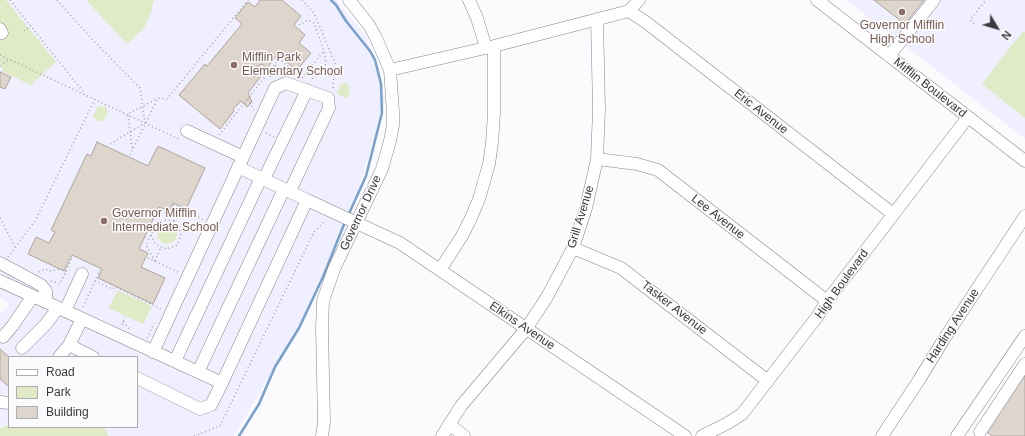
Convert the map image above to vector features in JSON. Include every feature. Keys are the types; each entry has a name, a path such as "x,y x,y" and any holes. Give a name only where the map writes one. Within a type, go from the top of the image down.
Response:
{"street":[{"name":"Governor Drive","path":"322,436 324,422 322,328 323,301 334,269 377,181 390,141 393,112 390,70 369,25 349,0"},
{"path":"440,270 462,236 479,200 489,164 492,143 494,113 490,47 469,0"},
{"path":"390,70 490,47 629,11 639,0"},
{"name":"Mifflin Boulevard","path":"817,0 1025,161"},
{"path":"889,56 934,0"},
{"name":"Eric Avenue","path":"629,11 647,23 894,214"},
{"name":"Grill Avenue","path":"442,436 461,406 526,329 547,297 573,248 586,208 598,159 599,109 597,19"},
{"path":"153,352 275,88 286,83 311,85 328,98 329,108 198,372"},
{"path":"175,361 263,178 311,85"},
{"name":"High Boulevard","path":"702,436 742,414 817,318 827,301 968,117"},
{"name":"Elkins Avenue","path":"186,132 241,162 263,178 400,243 526,329 668,432 685,436"},
{"name":"Lee Avenue","path":"598,159 637,164 658,170 827,301"},
{"path":"138,378 200,409 211,405 307,200"},
{"name":"Harding Avenue","path":"882,436 1025,216"},
{"name":"Tasker Avenue","path":"573,248 621,268 768,381"},
{"path":"1,264 41,284 46,291 46,302"},
{"path":"22,348 62,309 82,274"},
{"path":"0,281 62,309 81,315 153,352 222,383"},
{"path":"3,338 33,296"},
{"path":"60,356 69,345 81,315"},
{"path":"957,436 1021,349 1025,336"},
{"path":"69,345 91,356"},
{"path":"966,423 983,434 1025,364"},
{"path":"449,424 464,436"}],"path":[{"path":"10,0 85,94"},
{"path":"57,0 90,37 140,88 145,123"},
{"path":"128,114 158,98 167,99 248,0"},
{"path":"302,0 314,13 335,63 332,92"},
{"path":"974,24 970,20 986,0"},
{"path":"24,31 31,26"},
{"path":"302,78 324,51"},
{"path":"0,55 128,114"},
{"path":"0,66 10,59"},
{"path":"270,77 279,59"},
{"path":"130,155 158,98"},
{"path":"1,264 16,247 35,221 95,99"},
{"path":"128,114 133,149"},
{"path":"110,144 145,123"},
{"path":"154,261 146,245 161,214 180,208 174,222"},
{"path":"194,436 220,426 314,232 329,217"},
{"path":"0,218 16,247"},
{"path":"151,235 155,243 161,247 167,249 177,245 181,236 179,227 174,222 166,220 157,222"},
{"path":"154,261 161,247"},
{"path":"48,279 60,284 72,258"},
{"path":"148,258 188,277"},
{"path":"36,274 45,269 51,271 61,269 66,272"},
{"path":"81,315 100,270"},
{"path":"95,281 112,289 116,287 161,309"},
{"path":"121,326 125,317"},
{"path":"142,341 147,338 155,320"}],"shaded area":[{"path":"0,0 336,0 367,37 385,101 357,196 304,319 234,436 0,436 0,314 9,305 0,297"},
{"path":"846,0 1025,0 1025,139 895,38"}],"green space":[{"path":"0,0 6,0 56,62 31,85 3,72 0,62"},
{"path":"86,0 154,0 151,12 144,28 127,44"},
{"path":"1023,31 1025,32 1025,118 982,84"},
{"path":"342,83 349,85 349,96 345,98 337,92"},
{"path":"97,107 106,107 108,112 105,119 99,121 93,117"},
{"path":"163,224 171,224 177,230 177,238 171,244 163,244 157,238 157,230"},
{"path":"118,290 152,306 143,324 109,308"},
{"path":"8,425 8,428 104,428 109,436 0,436 0,429"}],"building":[{"name":"Mifflin Park Elementary School","path":"260,0 282,0 301,16 294,25 305,35 299,43 311,53 297,70 277,55 267,68 262,64 256,67 254,70 261,76 248,93 252,102 247,107 241,101 233,109 234,111 220,129 179,95 205,64 207,66 242,24 235,18 248,2 255,7"},
{"name":"Governor Mifflin High School","path":"874,0 924,0 905,24"},
{"path":"0,72 11,77 5,89 0,87"},
{"name":"Governor Mifflin Intermediate School","path":"97,142 148,166 158,146 205,168 186,209 173,203 169,211 159,207 139,249 148,253 141,267 165,278 153,304 98,278 102,269 72,255 64,271 28,254 36,237 49,243 55,232 51,230 87,154 91,156"},
{"path":"0,349 8,356 8,386 0,379"},
{"path":"1025,371 1025,436 992,436 985,431"}],"waterway":[{"path":"331,0 370,51 375,60 381,84 382,113 366,176 348,216"},
{"path":"239,436 259,404 275,367 299,328 323,277 345,222"}],"place":[{"name":"Governor Mifflin High School","path":"902,12"},
{"name":"Mifflin Park Elementary School","path":"234,65"},
{"name":"Governor Mifflin Intermediate School","path":"104,221"}]}
